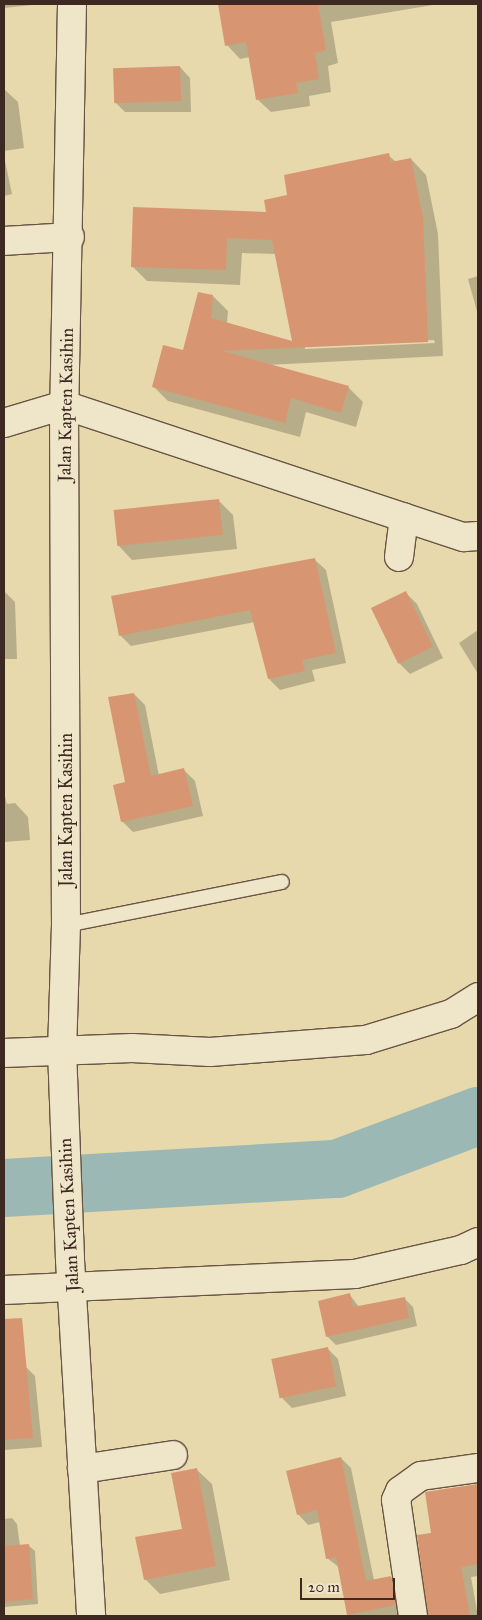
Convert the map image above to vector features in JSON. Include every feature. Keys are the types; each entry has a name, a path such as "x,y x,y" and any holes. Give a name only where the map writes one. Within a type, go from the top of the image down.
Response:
{"street":[{"name":"Jalan Kapten Kasihin","path":"72,4 70,237 64,405 66,925 62,1056 70,1260 91,1616"},
{"path":"4,242 70,237"},
{"path":"4,423 64,405 464,536 478,536"},
{"path":"399,557 404,516"},
{"path":"4,1053 62,1056 132,1048 210,1052 366,1040 451,1014 478,997"},
{"path":"4,1290 355,1274 461,1250 478,1242"},
{"path":"82,1468 174,1455"},
{"path":"413,1616 396,1500 400,1491 421,1476 478,1468"}],"lane":[{"path":"66,925 282,882"}],"building":[{"path":"218,4 318,4 326,50 315,53 319,79 296,83 298,93 256,100 246,42 225,46"},
{"path":"180,66 181,101 114,103 113,68"},
{"path":"389,153 391,162 411,158 423,218 428,342 222,351 349,386 341,413 291,398 285,423 152,387 163,345 183,350 198,292 213,295 211,318 292,341 272,240 227,238 226,270 131,267 133,207 266,212 264,200 287,195 284,175"},
{"path":"219,499 223,535 117,546 114,510"},
{"path":"315,558 336,653 302,660 305,671 268,679 250,610 119,636 111,596"},
{"path":"406,591 433,647 398,664 371,608"},
{"path":"134,693 151,776 184,768 193,806 121,822 113,785 125,782 108,697"},
{"path":"350,1293 353,1307 405,1297 409,1318 326,1337 318,1301"},
{"path":"22,1318 33,1438 4,1440 4,1319"},
{"path":"328,1347 336,1386 280,1398 271,1359"},
{"path":"341,1457 366,1581 391,1576 396,1605 347,1615 336,1557 326,1559 317,1510 297,1515 286,1471"},
{"path":"197,1468 216,1566 144,1580 135,1537 182,1529 171,1473"},
{"path":"478,1484 478,1564 461,1567 470,1616 428,1616 417,1535 431,1533 425,1492"},
{"path":"29,1544 33,1599 4,1602 4,1546"}],"waterway":[{"path":"4,1188 337,1169 478,1116"}]}
